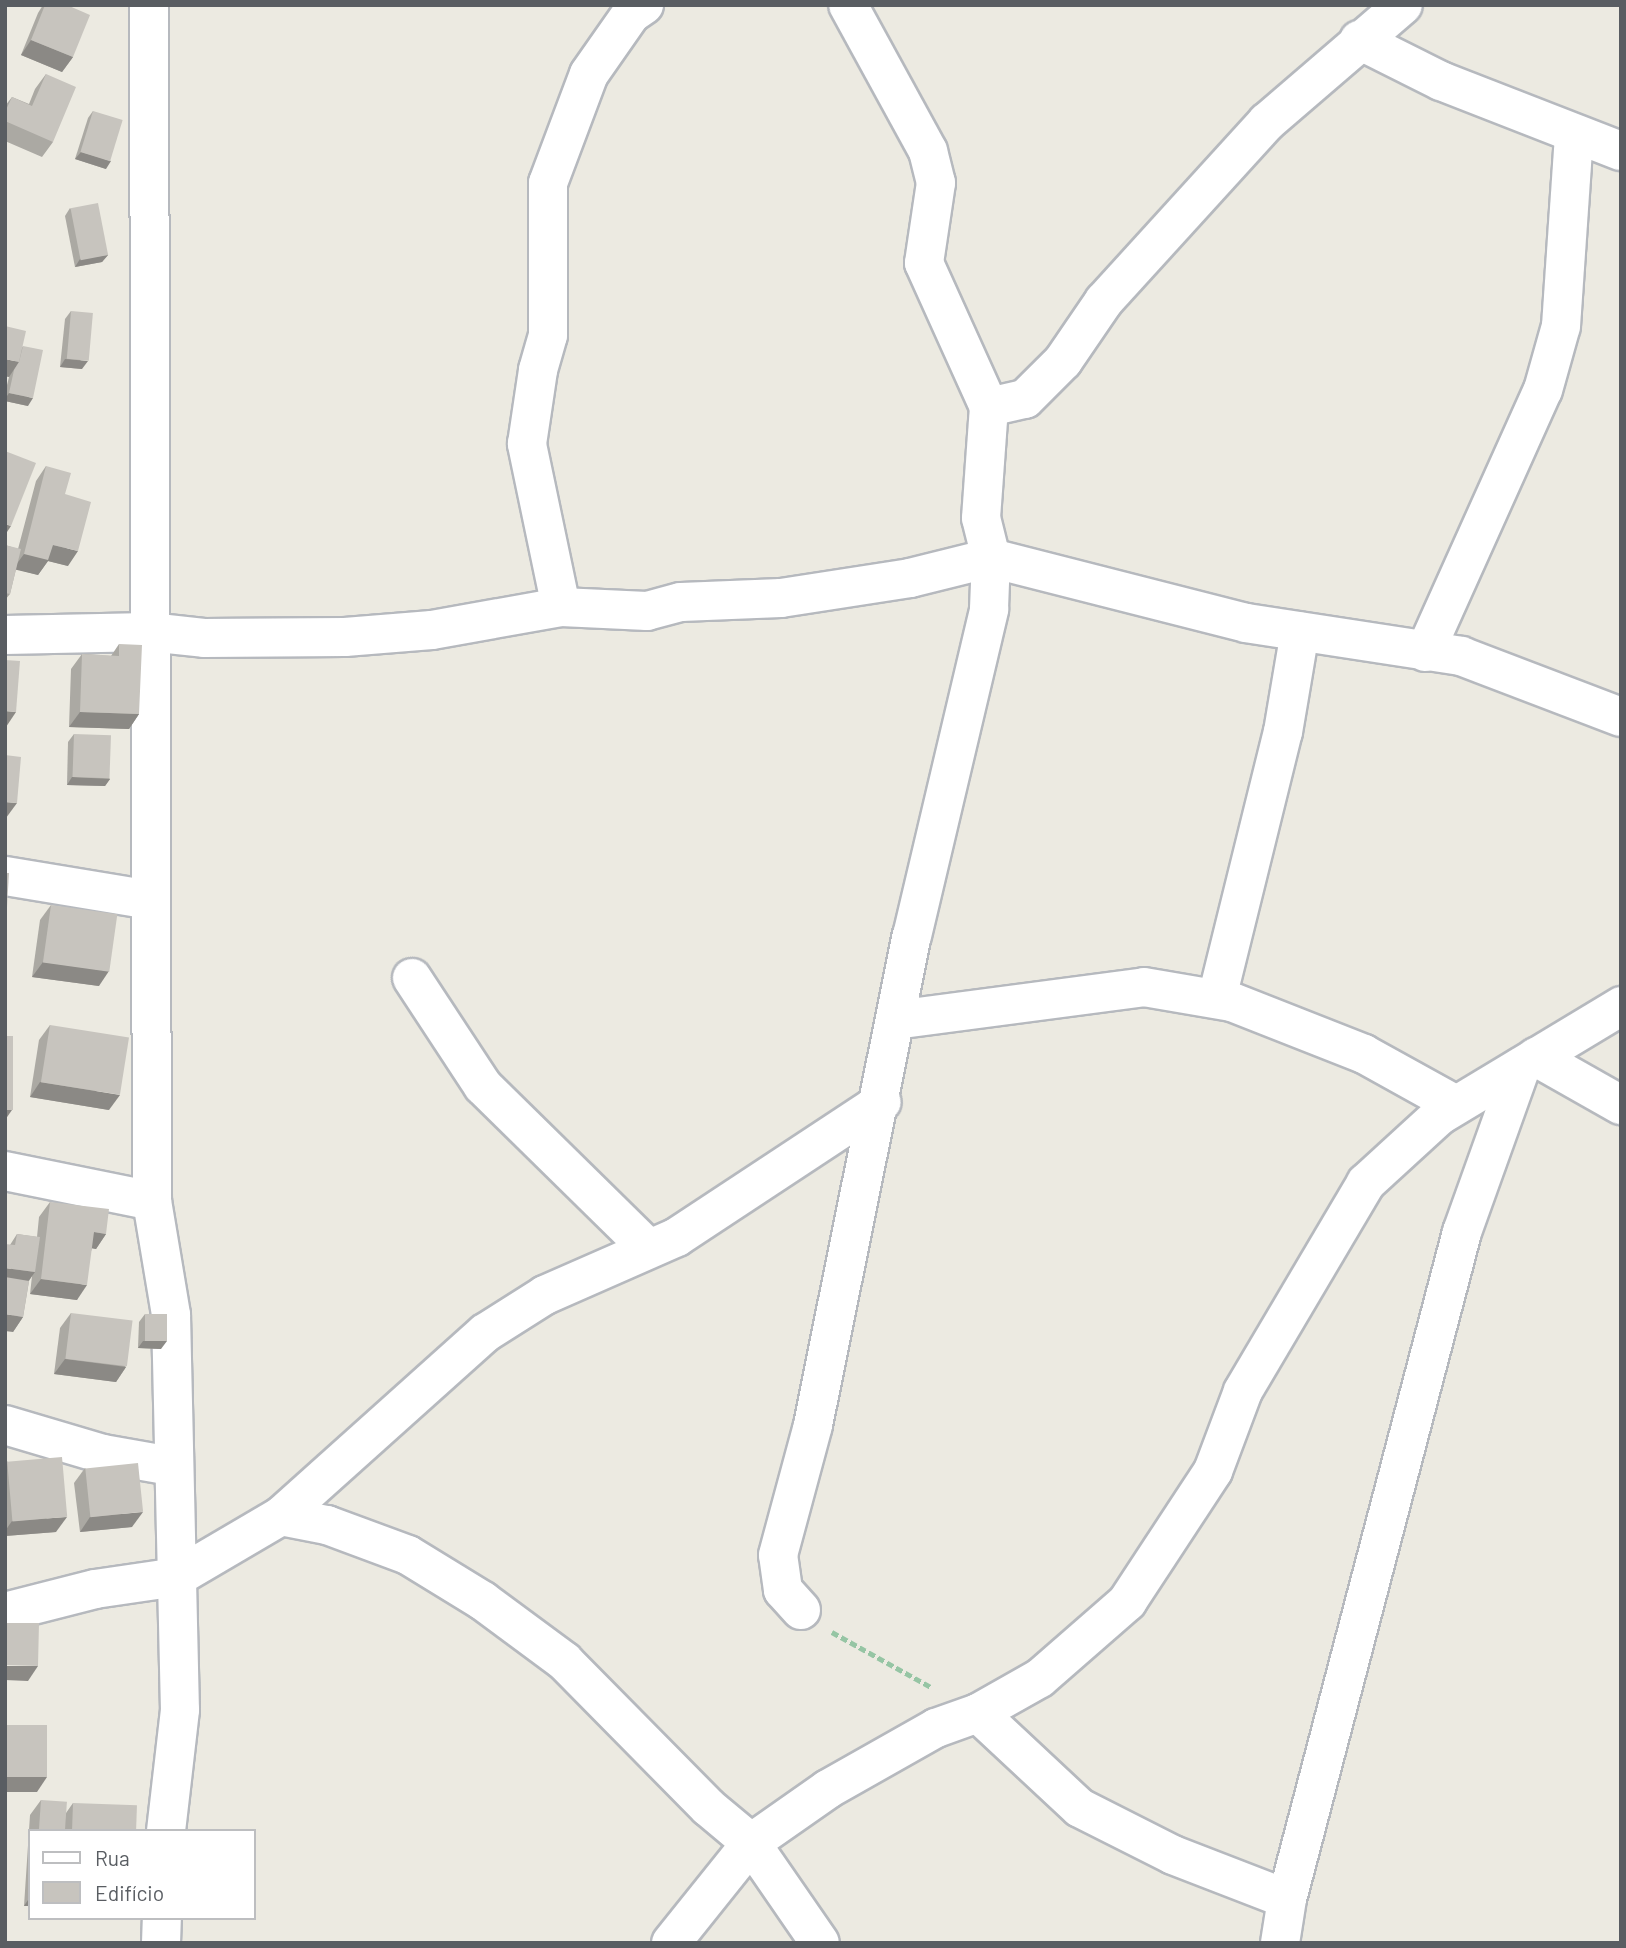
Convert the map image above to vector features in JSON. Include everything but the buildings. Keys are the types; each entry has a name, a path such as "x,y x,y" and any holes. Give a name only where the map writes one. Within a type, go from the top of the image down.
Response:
{"street":[{"path":"149,5 152,1200 171,1315 171,1466 180,1710 166,1829"},
{"path":"561,607 527,444 538,370 548,335 548,183 589,74 631,14 644,5"},
{"path":"801,1610 783,1590 778,1555 813,1425 855,1210 881,1102 895,1020 989,609 991,558 981,517 989,407 924,263 936,183 928,151 848,5"},
{"path":"989,407 1025,399 1054,371 1104,301 1268,122 1402,5"},
{"path":"1359,40 1441,81 1621,151"},
{"path":"1425,652 1543,390 1561,326 1574,134"},
{"path":"5,635 149,632 204,638 345,637 432,630 561,607 647,611 681,602 781,598 910,578 991,558 1245,623 1461,656 1518,674 1621,717"},
{"path":"1217,998 1283,732 1300,631"},
{"path":"5,876 150,900"},
{"path":"412,978 482,1086 648,1248"},
{"path":"895,1020 1144,986 1217,998 1364,1054 1456,1105"},
{"path":"671,1943 751,1843 828,1789 936,1728 978,1713 1040,1678 1127,1602 1213,1471 1243,1391 1366,1183 1456,1105 1621,1006"},
{"path":"1529,1062 1621,1105"},
{"path":"1280,1943 1287,1899 1462,1232 1529,1062"},
{"path":"5,1612 95,1589 177,1577 281,1516 485,1332 545,1295 677,1237 732,1205 881,1102"},
{"path":"5,1171 152,1200"},
{"path":"5,1426 103,1454 171,1466"},
{"path":"281,1516 327,1525 408,1555 483,1601 564,1661 708,1807 751,1843 820,1943"},
{"path":"978,1713 1080,1808 1173,1855 1287,1899"},
{"path":"161,1943 162,1920"}],"path":[{"path":"801,1610 837,1636 978,1713"}]}
